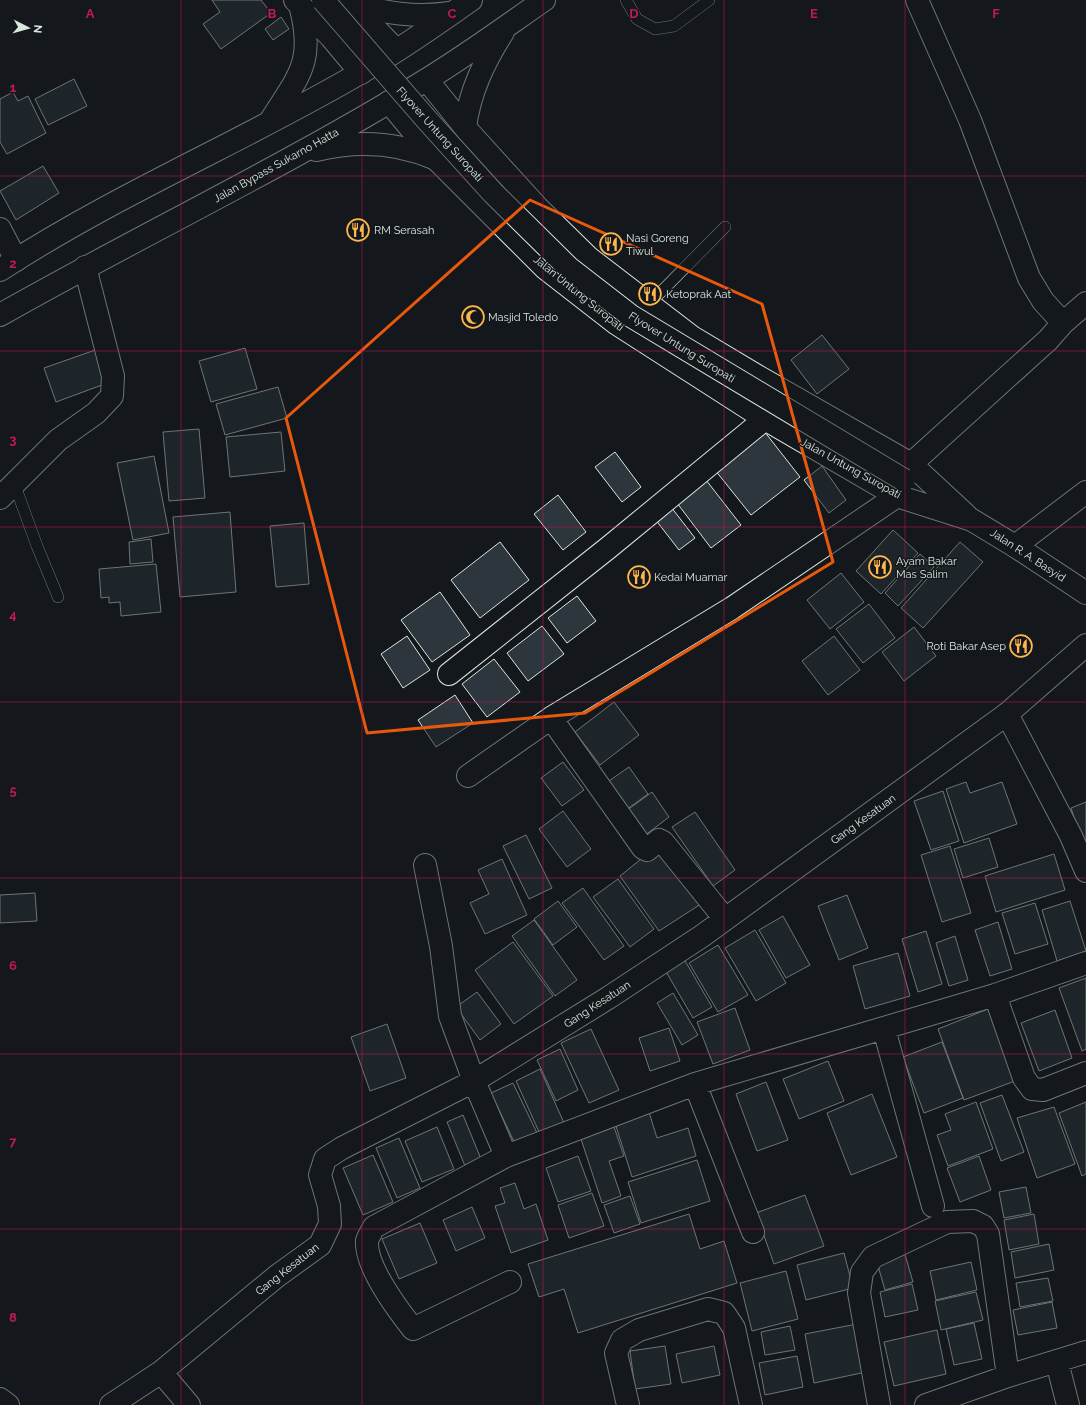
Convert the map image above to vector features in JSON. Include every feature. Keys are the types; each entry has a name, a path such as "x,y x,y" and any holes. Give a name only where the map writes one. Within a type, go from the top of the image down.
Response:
{"main road":[{"name":"Flyover Untung Suropati","path":"323,0 427,120 493,193 569,268 631,316 969,519"},
{"name":"Jalan Bypass Sukarno Hatta","path":"0,315 85,267 148,236 295,156 427,80 544,0"},
{"path":"917,0 972,126 1029,278 1043,301 1063,323"},
{"path":"297,2 331,37 361,73"},
{"path":"270,121 297,79 305,61 306,33 297,2"},
{"path":"331,37 342,42 348,41 358,35 362,23 352,5"},
{"path":"352,5 410,16 462,5"},
{"path":"352,5 396,50"},
{"path":"0,229 8,265 140,188 361,73 462,5"},
{"path":"467,129 469,106 479,75 506,27"},
{"path":"427,80 467,129 537,207 589,258 648,305 692,337 759,377 904,480"},
{"name":"Jalan Untung Suropati","path":"389,102 439,161 545,268 617,324 765,419 904,480"},
{"path":"439,161 437,156 437,148 439,140 444,133 452,130 467,129"},
{"path":"295,156 340,146 372,143 404,147 439,161"},
{"path":"7,490 58,440 96,413 112,396 113,376 85,267"},
{"path":"468,776 551,718 732,608 904,480 1048,340 1063,323 1086,303"},
{"path":"449,674 608,548 765,419"},
{"path":"1015,546 1086,492"},
{"name":"Jalan R. A. Basyid","path":"969,519 1015,546 1086,593"},
{"name":"Gang Kesatuan","path":"111,1405 161,1372 277,1276 320,1244 330,1224 329,1206 320,1175 325,1159 342,1148 474,1081 608,998 725,919 1007,714 1086,645"},
{"path":"1007,714 1071,836 1086,871"},
{"path":"551,718 643,848 647,850 659,840 663,842 725,919"},
{"path":"425,865 441,946 450,1016 474,1081 506,1156"},
{"path":"510,1282 413,1329 388,1296 368,1253 367,1240 374,1227 506,1156 695,1084 996,995 1086,963"},
{"path":"996,995 1024,1078 1032,1089 1043,1090 1086,1073"},
{"path":"884,1029 933,1206"},
{"path":"695,1084 753,1232"},
{"path":"879,1405 859,1293 862,1272 873,1257 910,1238 947,1222 973,1221 983,1226 988,1234 1008,1376"},
{"path":"628,1405 616,1353 622,1340 639,1330 708,1309 724,1313 734,1328 751,1405"},
{"path":"926,1405 948,1401 1008,1376 1086,1352"},
{"path":"1057,1362 1068,1405"},
{"path":"161,1372 189,1405"},
{"path":"0,1399 8,1405"}],"lane":[{"path":"626,0 637,19 655,29 674,26 709,0"},
{"path":"648,305 725,227"},
{"path":"7,490 37,546 58,597"}],"highlighted area":[{"path":"530,200 762,304 833,562 585,713 367,733 286,418"}],"building":[{"path":"212,0 261,0 271,13 221,49 203,24 220,12"},
{"path":"281,17 289,29 273,40 265,29"},
{"path":"74,79 87,106 48,125 35,99"},
{"path":"13,92 18,101 28,96 46,133 7,154 0,142 0,99"},
{"path":"43,166 59,193 16,220 0,191"},
{"path":"822,335 849,369 817,394 791,360"},
{"path":"245,348 257,389 211,402 199,361"},
{"path":"98,349 110,382 56,402 44,368"},
{"path":"278,387 287,418 225,435 216,404"},
{"path":"199,429 205,498 169,501 163,432"},
{"path":"764,431 800,477 751,515 715,470"},
{"path":"281,432 285,471 230,477 226,437"},
{"path":"615,452 641,487 622,502 595,467"},
{"path":"154,456 169,533 133,540 117,463"},
{"path":"822,466 846,500 829,513 804,480"},
{"path":"706,480 741,525 711,548 677,503"},
{"path":"558,495 586,532 563,550 534,514"},
{"path":"671,507 695,538 679,550 655,519"},
{"path":"230,512 236,592 180,597 173,517"},
{"path":"304,523 309,584 276,587 270,526"},
{"path":"893,530 918,553 881,594 856,571"},
{"path":"151,539 153,562 130,564 129,542"},
{"path":"500,542 529,580 480,618 451,580"},
{"path":"960,542 983,562 923,628 901,608"},
{"path":"920,554 934,567 898,606 885,593"},
{"path":"156,564 161,612 121,616 120,602 109,603 109,597 101,598 99,569"},
{"path":"841,573 864,602 830,629 807,600"},
{"path":"440,592 470,635 432,662 401,620"},
{"path":"577,596 596,621 567,643 548,618"},
{"path":"869,604 895,638 863,663 836,629"},
{"path":"542,626 564,654 528,681 507,653"},
{"path":"914,627 936,656 904,681 882,652"},
{"path":"407,636 430,670 403,688 381,654"},
{"path":"834,636 860,670 828,695 802,661"},
{"path":"494,659 520,692 487,717 462,684"},
{"path":"455,695 473,723 436,747 418,720"},
{"path":"614,702 639,735 600,765 575,732"},
{"path":"563,762 584,790 562,806 541,778"},
{"path":"629,767 648,794 626,810 606,783"},
{"path":"966,782 970,793 1002,782 1017,824 964,843 946,789"},
{"path":"943,791 959,841 931,850 914,801"},
{"path":"652,792 669,817 644,836 626,811"},
{"path":"1086,802 1086,840 1082,842 1071,808"},
{"path":"563,811 591,849 567,867 539,829"},
{"path":"695,812 735,870 713,886 672,827"},
{"path":"526,835 552,888 529,899 503,846"},
{"path":"989,838 998,867 963,878 954,849"},
{"path":"661,843 704,902 659,931 620,876"},
{"path":"950,846 971,913 942,922 921,855"},
{"path":"1054,854 1065,890 996,912 985,876"},
{"path":"502,859 527,915 485,934 470,903 489,894 478,870"},
{"path":"618,879 654,929 630,947 593,897"},
{"path":"583,888 624,946 604,960 562,903"},
{"path":"35,893 37,921 0,923 0,895"},
{"path":"847,895 868,948 839,960 818,906"},
{"path":"558,901 577,927 553,945 534,919"},
{"path":"1070,901 1086,951 1057,961 1042,910"},
{"path":"1035,903 1048,944 1015,954 1002,913"},
{"path":"783,916 810,965 786,978 759,930"},
{"path":"534,920 577,980 555,996 512,936"},
{"path":"998,922 1012,969 990,976 975,930"},
{"path":"755,930 786,983 756,1001 725,948"},
{"path":"926,931 942,984 918,992 902,939"},
{"path":"955,936 968,980 949,986 936,943"},
{"path":"513,942 553,996 514,1024 475,970"},
{"path":"718,945 748,995 718,1012 689,963"},
{"path":"898,953 910,996 865,1009 853,966"},
{"path":"684,959 712,1007 693,1018 665,970"},
{"path":"1086,978 1086,1049 1082,1051 1059,988"},
{"path":"477,992 501,1024 480,1040 456,1007"},
{"path":"673,993 698,1035 682,1045 657,1003"},
{"path":"735,1008 750,1050 713,1064 697,1022"},
{"path":"988,1009 1015,1081 964,1100 938,1029"},
{"path":"1055,1010 1072,1058 1039,1071 1021,1023"},
{"path":"387,1024 406,1078 370,1091 351,1037"},
{"path":"669,1028 680,1061 650,1071 639,1038"},
{"path":"591,1029 619,1090 589,1103 561,1043"},
{"path":"942,1042 963,1098 924,1113 903,1057"},
{"path":"560,1049 578,1090 556,1101 537,1060"},
{"path":"828,1061 844,1101 799,1119 783,1079"},
{"path":"540,1069 564,1123 540,1134 516,1081"},
{"path":"766,1082 788,1140 757,1151 736,1094"},
{"path":"513,1083 538,1135 516,1146 491,1093"},
{"path":"872,1094 897,1157 851,1175 827,1113"},
{"path":"1002,1095 1024,1152 1001,1161 980,1103"},
{"path":"976,1102 993,1149 948,1166 937,1135 951,1130 945,1114"},
{"path":"1086,1102 1086,1174 1082,1176 1059,1113"},
{"path":"1054,1107 1075,1164 1037,1178 1017,1118"},
{"path":"649,1112 657,1138 688,1128 696,1156 632,1177 615,1123"},
{"path":"463,1115 481,1159 465,1166 447,1122"},
{"path":"437,1127 454,1169 422,1182 405,1141"},
{"path":"614,1127 624,1156 609,1161 621,1196 602,1203 581,1139"},
{"path":"399,1138 420,1188 397,1198 376,1148"},
{"path":"373,1155 393,1202 363,1215 343,1168"},
{"path":"578,1156 591,1191 558,1202 546,1168"},
{"path":"979,1156 991,1190 960,1202 947,1168"},
{"path":"697,1160 710,1201 641,1223 628,1182"},
{"path":"515,1183 524,1209 536,1204 548,1240 511,1253 495,1206 505,1203 500,1188"},
{"path":"1026,1187 1031,1213 1004,1218 999,1192"},
{"path":"592,1193 604,1226 569,1238 558,1205"},
{"path":"805,1195 824,1246 774,1264 756,1213"},
{"path":"630,1196 640,1224 614,1233 604,1205"},
{"path":"472,1207 485,1238 456,1251 443,1220"},
{"path":"689,1214 700,1249 724,1241 737,1283 578,1333 564,1289 539,1297 528,1264"},
{"path":"1034,1214 1039,1244 1009,1250 1004,1220"},
{"path":"420,1223 437,1263 399,1279 382,1239"},
{"path":"1049,1244 1054,1270 1015,1278 1011,1252"},
{"path":"904,1251 913,1282 885,1290 876,1259"},
{"path":"844,1253 853,1288 806,1300 797,1265"},
{"path":"971,1262 977,1290 936,1300 930,1271"},
{"path":"786,1271 798,1319 752,1331 740,1283"},
{"path":"1048,1278 1053,1301 1020,1307 1016,1283"},
{"path":"912,1284 918,1310 885,1317 880,1292"},
{"path":"976,1292 983,1320 941,1330 935,1301"},
{"path":"1052,1302 1057,1328 1018,1335 1013,1310"},
{"path":"974,1323 982,1359 954,1365 946,1329"},
{"path":"857,1324 866,1372 814,1383 805,1334"},
{"path":"790,1326 795,1350 765,1355 761,1332"},
{"path":"937,1330 946,1374 894,1386 884,1342"},
{"path":"665,1346 671,1384 635,1389 630,1351"},
{"path":"714,1346 720,1375 682,1383 676,1354"},
{"path":"797,1356 803,1387 765,1395 759,1363"}],"place":[{"name":"RM Serasah","path":"358,230"},
{"name":"Nasi Goreng Tiwul","path":"611,244"},
{"name":"Ketoprak Aat","path":"650,294"},
{"name":"Masjid Toledo","path":"473,317"},
{"name":"Ayam Bakar Mas Salim","path":"880,567"},
{"name":"Kedai Muamar","path":"639,577"},
{"name":"Roti Bakar Asep","path":"1021,646"}]}
